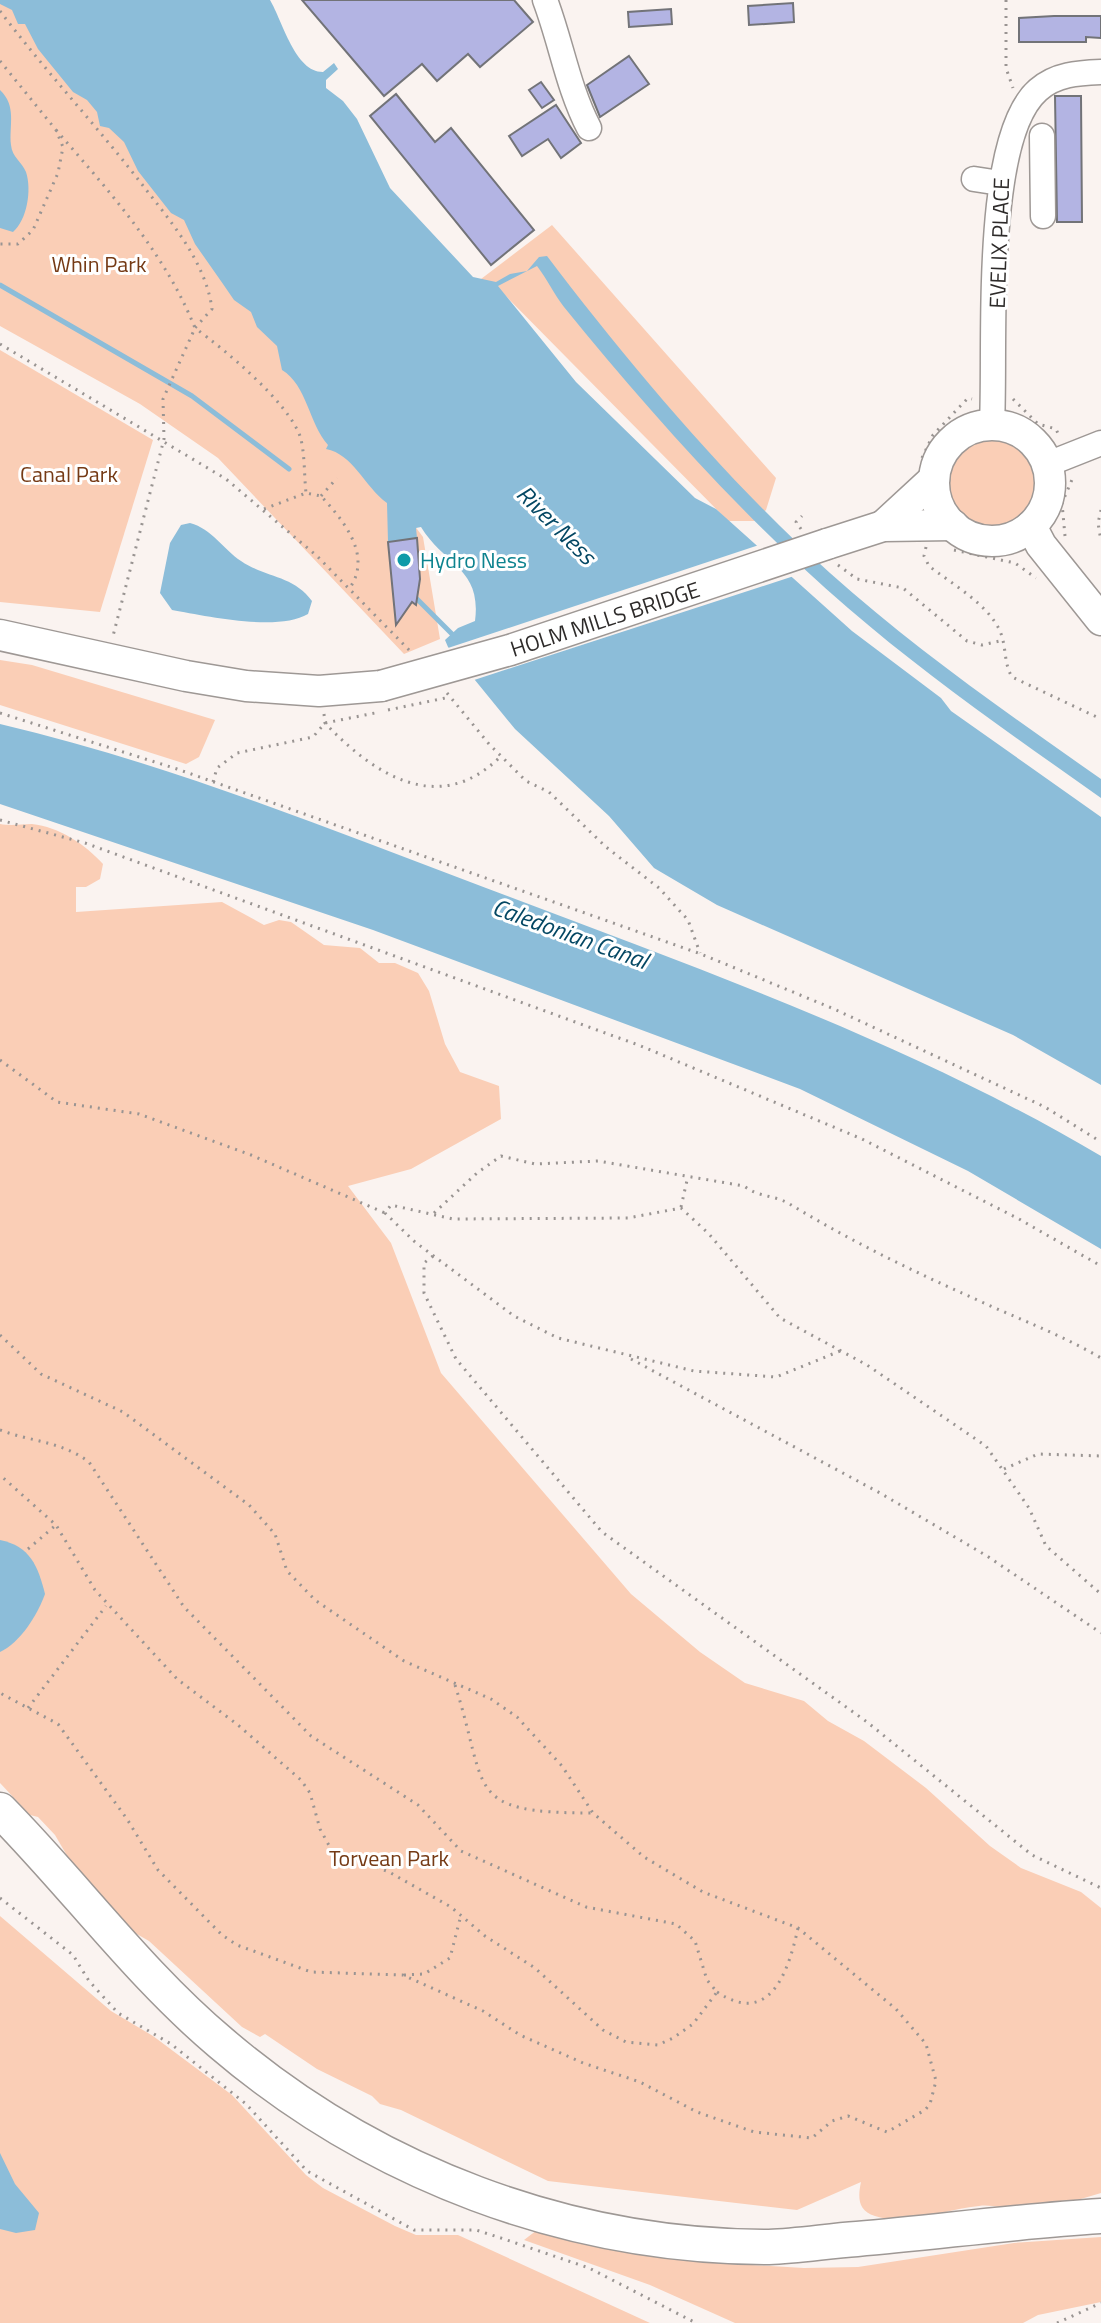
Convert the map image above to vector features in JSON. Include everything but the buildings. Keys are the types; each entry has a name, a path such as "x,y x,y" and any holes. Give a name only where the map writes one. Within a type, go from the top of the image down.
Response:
{"highway":[{"path":"0,1810 145,1969 219,2042 341,2131 463,2189 564,2223 653,2239 770,2247 1101,2216"}],"main road":[{"path":"992,415 1026,435 1057,460 1048,498 1031,526 1000,540 945,539 883,526 946,447 959,435 992,415"},
{"path":"927,472 942,512 945,539"},
{"name":"HOLM MILLS BRIDGE","path":"0,635 246,686 319,691 381,686 510,650 825,549 883,526"},
{"path":"1031,526 1041,545 1101,620"}],"street":[{"path":"545,0 564,51 575,101 589,128"},
{"name":"EVELIX PLACE","path":"992,415 1000,180 1020,114 1037,91 1060,76 1101,72"},
{"path":"1042,136 1043,216"},
{"path":"974,179 1042,180"},
{"path":"1057,460 1101,443"}],"path":[{"path":"0,11 92,119 177,230 209,288 212,309 195,328 177,375 163,399 164,439 112,643"},
{"path":"0,61 115,199 180,290 195,328 236,358 271,395 300,435 306,493"},
{"path":"0,244 18,244 33,230 58,173 63,147 56,130"},
{"path":"0,344 164,439 264,509 416,657"},
{"path":"927,472 933,435 968,398 992,415 1015,399 1038,424 1056,429 1057,460 1074,478 1062,503 1062,527 1066,540"},
{"path":"321,496 337,478"},
{"path":"264,509 306,493 321,496 352,538 360,557 356,580 349,589"},
{"path":"1101,510 1098,523 1101,541"},
{"path":"802,516 796,522 857,579 903,588 967,641 982,645 1004,640"},
{"path":"1045,587 1015,563 973,557 945,539 927,543 926,562 987,612 1004,640 1005,666 1012,677 1101,719"},
{"path":"213,783 217,768 226,759 313,737 325,723 449,695 500,757 526,781 549,792 606,847 659,888 688,920 701,954"},
{"path":"0,713 88,738 701,954 834,1009 1045,1107 1101,1142"},
{"path":"325,723 375,769 436,787 453,786 470,779 500,757"},
{"path":"0,820 85,843 641,1046 862,1139 1019,1219 1101,1266"},
{"path":"0,1060 57,1102 139,1114 251,1155 385,1213 433,1256 514,1316 558,1338 694,1371 776,1377 840,1351"},
{"path":"433,1214 477,1173 501,1156 535,1164 598,1161 744,1186 756,1195 780,1199 907,1266 1069,1339 1101,1358"},
{"path":"681,1208 688,1176"},
{"path":"385,1213 391,1205 453,1219 628,1218 681,1208"},
{"path":"681,1208 709,1234 780,1318 840,1351 986,1446 1029,1508 1046,1546 1101,1594"},
{"path":"433,1256 424,1263 424,1293 456,1359 602,1532 867,1722 1032,1855 1101,1888"},
{"path":"0,1335 41,1374 123,1412 249,1505 275,1534 287,1571 315,1600 404,1661 491,1699 517,1717 562,1766 593,1813 644,1857 703,1892 798,1928 896,2009 926,2044 933,2061 934,2094 925,2110 897,2129 879,2129 848,2116 832,2121 812,2138 740,2128 697,2112 640,2082 583,2063 533,2041 483,2011 403,1975"},
{"path":"626,1356 880,1493 987,1556 1101,1633"},
{"path":"0,1430 60,1445 89,1462 109,1487 163,1580 184,1607 311,1736 406,1796 461,1851 586,1907 676,1924 695,1941 707,1980 717,1992 738,2003 751,2003 773,1992 790,1964 798,1928"},
{"path":"1003,1470 1038,1454 1101,1456"},
{"path":"0,1475 56,1525 107,1604 177,1679 238,1725 301,1780 310,1793 320,1829 331,1849 389,1872 461,1915 485,1936 513,1951 535,1968 603,2030 626,2042 658,2045 673,2038 693,2024 717,1992"},
{"path":"28,1549 56,1525"},
{"path":"28,1708 107,1604"},
{"path":"455,1685 481,1780 489,1793 504,1804 525,1811 593,1813"},
{"path":"0,1693 58,1724 127,1819 158,1870 222,1935 237,1945 311,1972 424,1974 450,1958 456,1946 461,1915"},
{"path":"1057,2323 1101,2303"}],"green space":[{"name":"Whin Park","path":"0,0 23,0 423,537 440,639 404,654 218,458 140,404 0,326"},
{"path":"552,225 776,478 766,510 754,521 728,521 498,288 481,279"},
{"name":"Canal Park","path":"0,350 153,440 100,612 0,602"},
{"path":"993,436 1011,439 1026,449 1036,464 1039,482 1036,500 1026,515 1011,525 993,528 975,525 960,515 950,500 947,482 950,464 960,449 975,439"},
{"path":"0,660 32,665 215,720 199,757 186,764 0,705"},
{"name":"Torvean Park","path":"0,824 32,824 52,829 80,843 103,864 100,879 86,887 76,887 76,912 222,902 264,925 279,920 291,922 324,945 360,948 379,963 395,963 418,973 429,991 445,1044 460,1072 499,1086 501,1119 411,1169 348,1186 391,1243 441,1373 631,1594 700,1652 745,1683 804,1701 926,1788 990,1846 1021,1868 1081,1892 1101,1908 1101,2193 1037,2208 984,2206 887,2219 869,2214 862,2207 859,2198 861,2182 797,2210 548,2181 401,2110 380,2104 372,2096 317,2069 265,2034 260,2037 242,2027 149,1941 128,1929 76,1871 55,1835 38,1817 30,1815 0,1783"},
{"path":"0,1916 111,2011 153,2036 232,2095 306,2175 323,2188 416,2235 458,2235 650,2323 0,2323"},
{"path":"537,2230 698,2262 804,2268 858,2267 1014,2243 1101,2237 1101,2302 1038,2315 1023,2323 735,2323 650,2285 524,2240"}],"water":[{"name":"River Ness","path":"0,0 270,0 297,55 305,64 323,72 334,63 338,69 326,80 326,88 343,101 357,119 390,188 473,277 496,282 510,274 527,271 539,257 547,256 681,421 792,538 862,601 929,654 1101,779 1101,798 941,682 810,574 735,501 630,387 564,307 537,266 498,286 576,382 695,498 716,509 852,631 941,698 951,711 1101,817 1101,1085 1013,1035 717,905 654,868 609,816 515,729 448,647 445,640 458,628 475,621 476,603 467,578 421,527 416,528 417,538 388,542 387,503 344,457 326,449 328,445 316,427 303,395 282,370 277,346 257,327 251,312 234,300 195,244 184,220 171,213 138,171 124,142 109,128 100,126 97,112 87,100 73,92 38,49 25,24 18,24 12,10 0,4"},
{"path":"0,90 9,103 12,149 28,179 25,212 13,232 0,228"},
{"path":"190,523 211,534 250,567 296,586 312,601 308,614 279,622 261,622 172,610 160,593 170,543 181,525"},
{"name":"Caledonian Canal","path":"0,724 185,777 306,820 799,1009 952,1077 1101,1156 1101,1249 968,1171 800,1089 373,930 0,804"},
{"path":"0,1540 26,1552 45,1594 27,1627 0,1652"},
{"path":"0,2153 15,2184 39,2213 35,2230 16,2233 0,2229"}],"pier":[{"path":"762,544 797,575 471,681 445,649"}],"waterway":[{"path":"0,285 192,396 289,469"},
{"path":"412,594 456,638"}],"place":[{"name":"Hydro Ness","path":"404,560"}]}
